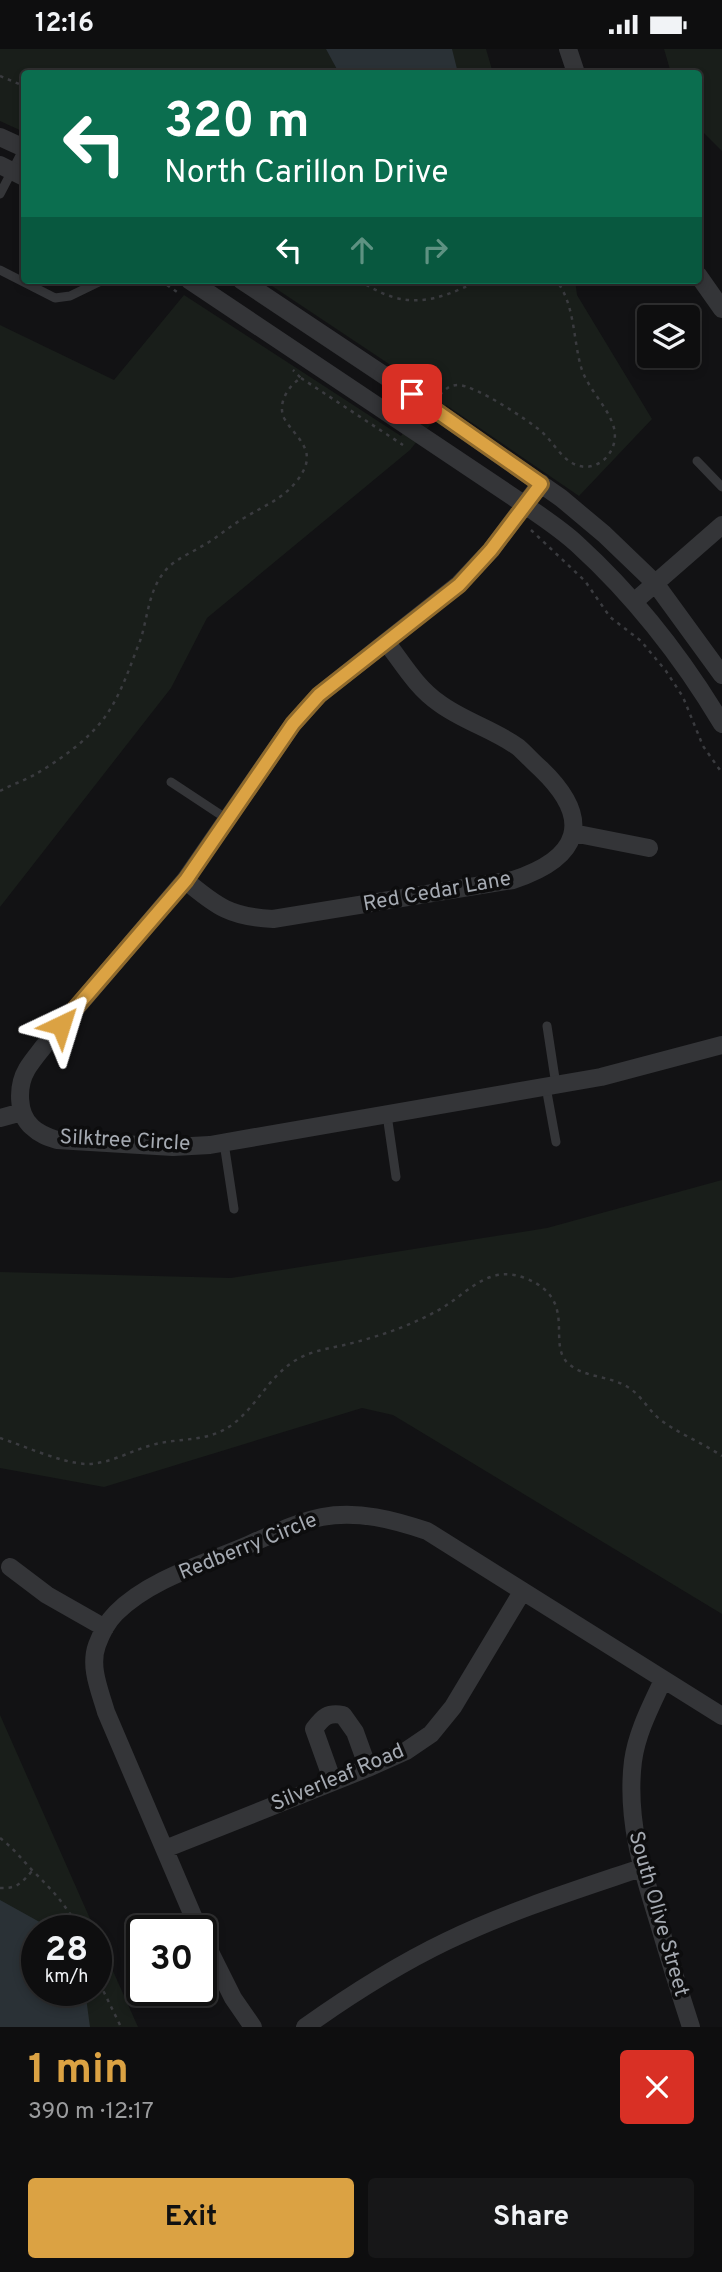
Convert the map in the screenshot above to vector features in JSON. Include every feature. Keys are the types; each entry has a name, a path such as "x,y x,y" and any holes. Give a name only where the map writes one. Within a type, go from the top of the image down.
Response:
{"street":[{"path":"568,49 575,70"},
{"path":"0,137 21,147"},
{"path":"702,281 722,309"},
{"path":"247,284 541,484 604,534 655,583 722,675"},
{"path":"184,287 525,505 575,542 635,601 682,663 722,724"},
{"path":"0,1118 22,1112 20,1087 25,1071 186,880 293,724 319,695 459,585 491,550 541,484"},
{"path":"635,601 722,525"},
{"path":"387,643 413,680 436,702 519,748 558,785 568,800 573,815 573,833 649,848"},
{"name":"Red Cedar Lane","path":"186,880 214,904 234,913 273,919 513,880 536,872 557,857 568,846 573,833"},
{"name":"Silktree Circle","path":"22,1112 29,1126 57,1140 173,1147 224,1143 601,1077 722,1045"},
{"name":"Redberry Circle","path":"193,1915 106,1712 95,1675 96,1647 105,1627 116,1613 153,1586 288,1528 323,1517 360,1515 393,1520 426,1531 722,1716"},
{"path":"10,1567 47,1595 105,1627"},
{"name":"Silverleaf Road","path":"165,1849 368,1768 406,1751 432,1734 453,1707 522,1593"},
{"name":"South Olive Street","path":"663,1680 643,1723 633,1758 630,1798 641,1868 691,2027"},
{"path":"334,1782 314,1729 323,1717 343,1715 355,1732 368,1768"},
{"path":"305,2027 345,1999 446,1941 556,1896 641,1868"},
{"name":"Redberry Circle","path":"217,1966 233,1998 253,2027"}],"lane":[{"path":"0,194 21,154"},
{"path":"0,270 21,281"},
{"path":"28,284 55,298 70,296 95,284"},
{"path":"697,461 722,487"},
{"path":"171,782 227,819"},
{"path":"547,1027 556,1142"},
{"path":"387,1115 396,1177"},
{"path":"224,1143 234,1209"}],"path":[{"path":"0,76 21,85"},
{"path":"365,284 383,295 405,301 441,296 470,284"},
{"path":"436,400 449,386 471,388 530,422 573,464 589,466 604,462 615,442 614,427 584,377 568,305 559,284"},
{"path":"0,791 50,765 73,748 106,716 117,698 141,638 153,591 165,571 181,557 205,545 246,516 273,503 291,489 304,471 307,452 301,439 285,420 281,409 285,395 293,383 301,378 289,367"},
{"path":"528,527 585,581 610,617 633,633 666,671 682,697 703,746 722,773"},
{"path":"0,1438 62,1459 86,1464 109,1461 151,1445 202,1439 219,1434 236,1422 275,1375 304,1356 383,1334 435,1313 486,1277 503,1275 521,1276 549,1293 557,1308 559,1345 569,1364 584,1373 626,1385 659,1419 722,1456"},
{"path":"0,1838 58,1895 71,1915"},
{"path":"0,1888 21,1885 33,1870"},
{"path":"112,2005 121,2027"}],"shaded area":[{"path":"0,49 486,49 492,70 21,70 21,131 0,121"},
{"path":"326,49 452,49 457,70 337,70"},
{"path":"664,49 722,49 722,151 702,131 702,70 670,70"},
{"path":"269,284 576,284 577,295 652,419 579,496 446,405 410,450 207,618 171,688 0,907 0,325 114,380 184,295 401,436 434,394"},
{"path":"722,1180 722,1614 393,1415 362,1408 104,1487 0,1468 0,1272 231,1278 547,1228"},
{"path":"0,1715 88,1915 21,1915 21,2006 112,2006 112,1969 126,2006 129,2006 138,2027 0,2027"},
{"path":"0,1900 27,1915 21,1915 21,2006 87,2006 90,2027 0,2027"}],"route":[{"path":"61,1025 186,880 293,724 319,695 459,585 491,550 541,484 412,394"}]}
